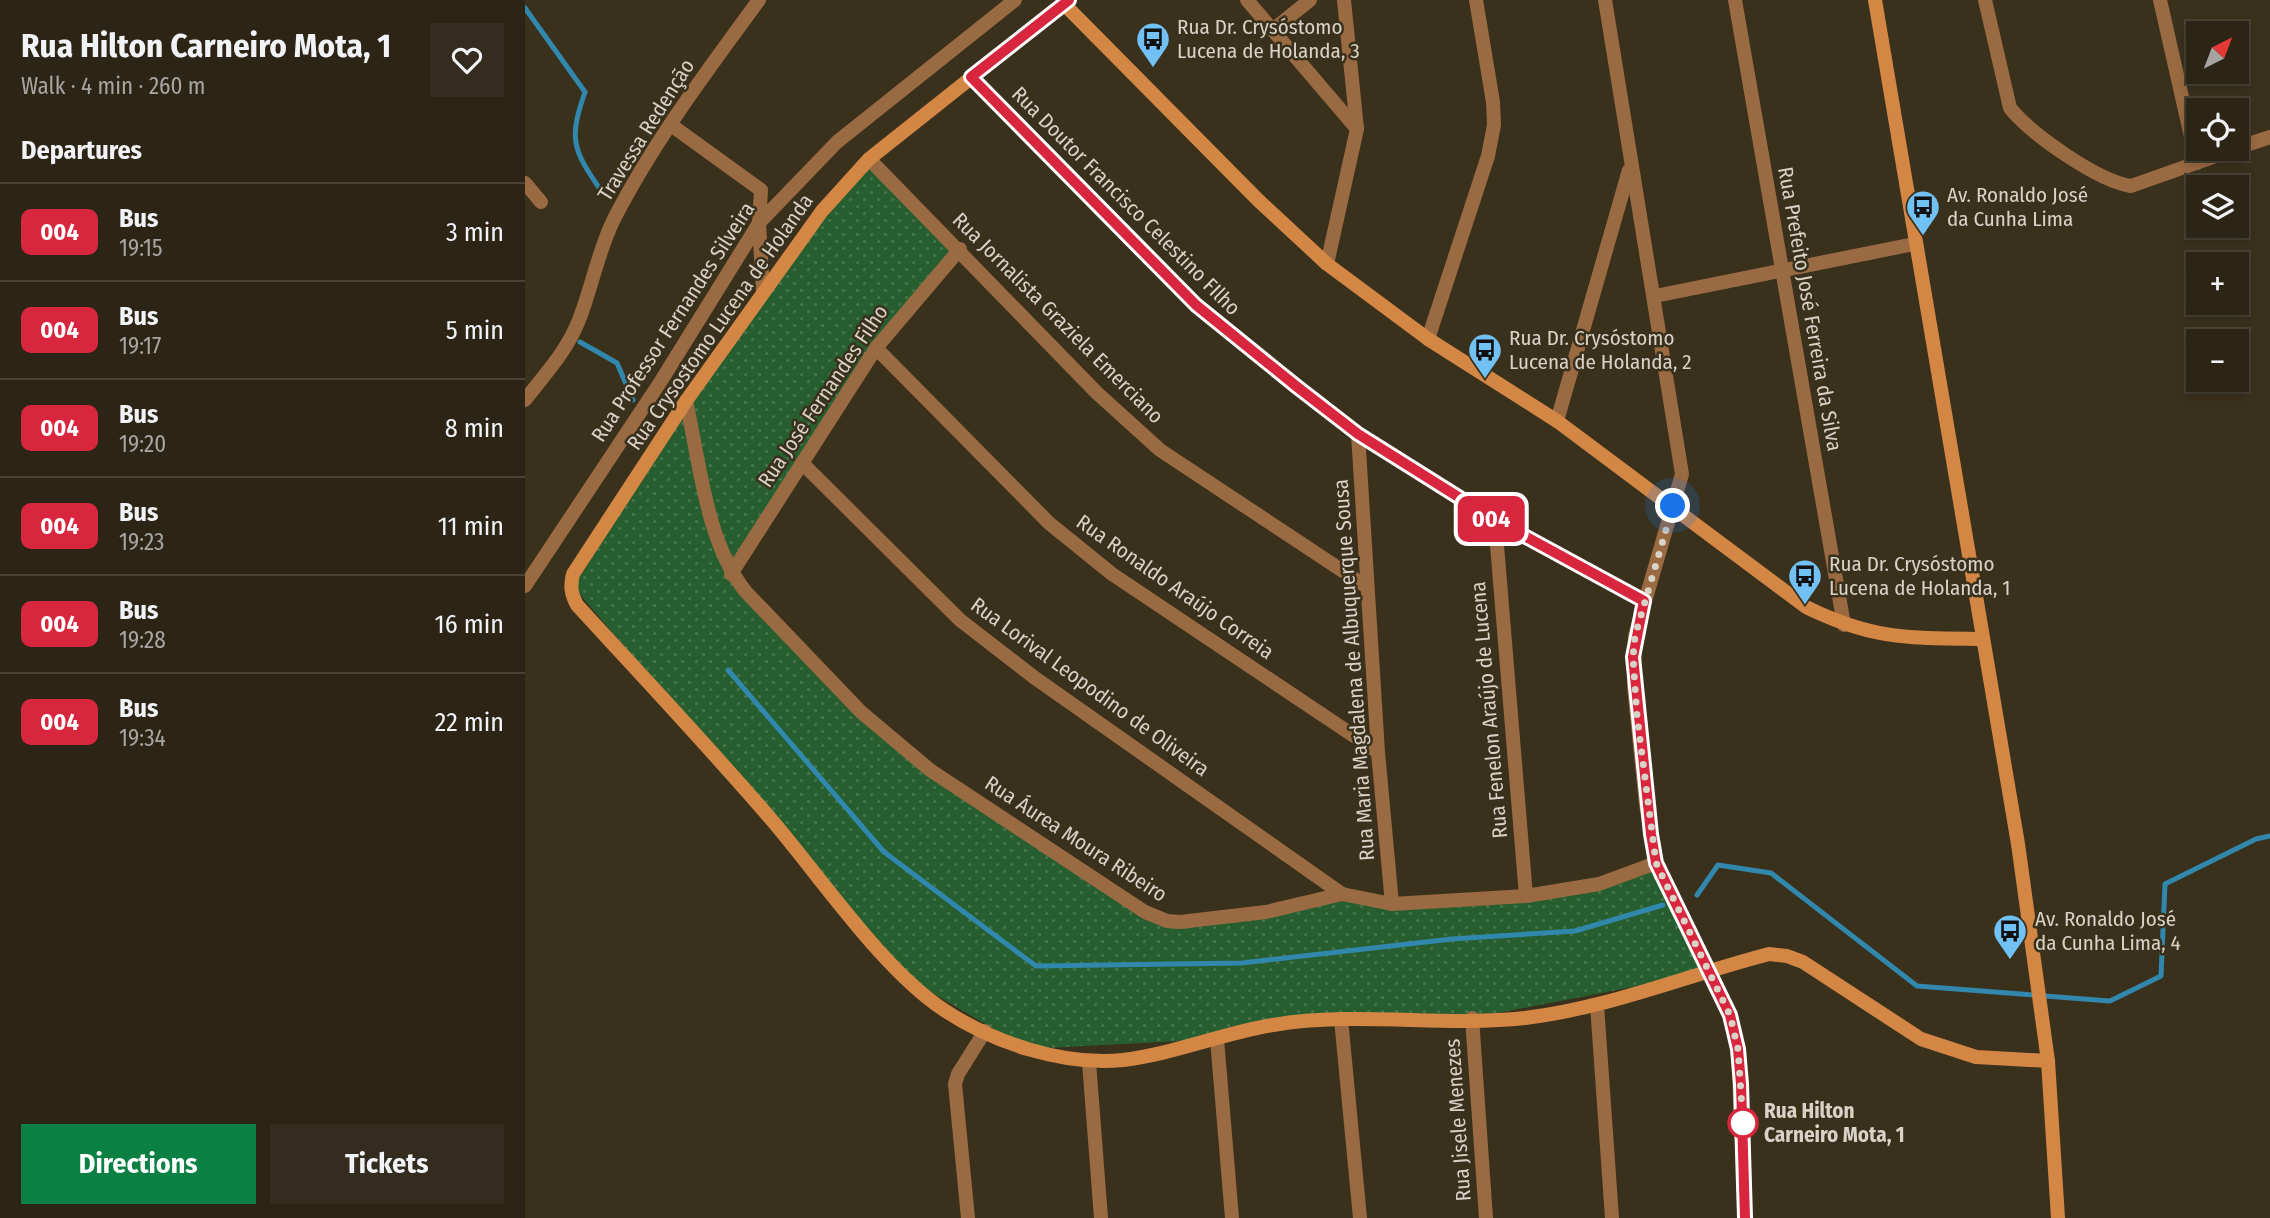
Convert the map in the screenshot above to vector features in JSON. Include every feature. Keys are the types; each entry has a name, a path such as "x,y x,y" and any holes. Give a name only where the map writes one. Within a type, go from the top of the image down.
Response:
{"street":[{"name":"Travessa Redenção","path":"525,400 563,352 579,320 613,222 641,170 759,0"},
{"name":"Rua Professor Fernandes Silveira","path":"525,586 660,381 759,223 837,142 1015,0"},
{"path":"1247,0 1357,129"},
{"path":"1274,29 1310,0"},
{"path":"1327,264 1357,129 1344,0"},
{"path":"1428,339 1488,156 1494,125 1476,0"},
{"path":"1605,0 1682,474 1635,636 1634,686 1646,804 1656,863 1730,1015 1738,1049 1745,1218"},
{"name":"Rua Prefeito José Ferreira da Silva","path":"1734,0 1843,625"},
{"path":"1875,0 2033,947 2048,1061 2058,1218"},
{"path":"1985,0 2010,108 2021,122 2114,183 2131,186 2203,161"},
{"path":"2160,0 2197,163"},
{"name":"Rua Crysostomo Lucena de Holanda","path":"985,1031 932,1002 895,967 769,817 577,605 572,596 571,584 573,574 686,401 802,234 869,159 1067,2 1258,201 1327,264 1428,339 1557,421 1806,607 1843,625 1892,636 1981,639"},
{"name":"Rua Doutor Francisco Celestino FIlho","path":"971,77 1196,305 1358,434 1495,520 1644,601"},
{"path":"671,125 761,190 759,223 763,291"},
{"path":"2249,144 2270,137"},
{"name":"Rua Jornalista Graziela Emerciano","path":"869,159 960,249 1097,393 1160,450 1367,587"},
{"path":"1557,421 1630,166"},
{"path":"525,183 541,202"},
{"path":"1655,296 1914,244"},
{"name":"Rua José Fernandes Filho","path":"731,574 876,348 960,249"},
{"name":"Rua Ronaldo Araújo Correia","path":"876,348 1072,543 1112,574 1378,752"},
{"name":"Rua Áurea Moura Ribeiro","path":"686,401 717,540 731,574 861,712 930,770 1145,912 1167,921 1180,922 1266,912 1342,894 1392,904 1526,896 1598,884 1656,863"},
{"name":"Rua Maria Magdalena de Albuquerque Sousa","path":"1358,434 1378,752 1392,904"},
{"name":"Rua Lorival Leopodino de Oliveira","path":"802,463 960,620 1035,678 1342,894"},
{"name":"Rua Fenelon Araújo de Lucena","path":"1495,520 1526,896"},
{"path":"968,1218 955,1084 958,1074 985,1031 1028,1049 1089,1062 1125,1059 1273,1025 1341,1019 1520,1018 1597,1005 1769,954 1787,956 1803,962 1921,1039 1976,1057 2048,1061"},
{"path":"1597,1005 1612,1218"},
{"name":"Rua Jisele Menezes","path":"1472,1018 1486,1218"},
{"path":"1341,1019 1360,1218"},
{"path":"1217,1039 1231,1218"},
{"path":"1089,1062 1101,1218"}],"green space":[{"path":"869,159 960,249 876,348 734,570 746,593 930,770 1145,912 1180,922 1342,894 1392,904 1526,896 1656,863 1710,972 1472,1018 1341,1019 1217,1039 1028,1049 907,978 571,584 686,401"}],"waterway":[{"path":"525,8 585,92 575,132 576,143 584,163 600,189"},
{"path":"580,342 617,363 633,400"},
{"path":"645,429 647,435"},
{"path":"728,670 884,852 1036,966 1242,963 1452,939 1575,931 1663,905"},
{"path":"1697,895 1718,865 1771,873 1917,986 2110,1001 2161,976 2165,884 2256,839 2270,836"}],"bus line":[{"name":"004","path":"1069,0 971,77 1196,305 1296,386 1358,434 1495,520 1644,601 1633,657 1646,804 1656,863 1730,1015 1738,1049 1741,1084 1745,1218"}],"place":[{"name":"Rua Dr. Crysóstomo Lucena de Holanda, 3","path":"1153,69"},
{"name":"Av. Ronaldo José da Cunha Lima","path":"1923,237"},
{"name":"Rua Dr. Crysóstomo Lucena de Holanda, 2","path":"1485,380"},
{"name":"Rua Dr. Crysóstomo Lucena de Holanda, 1","path":"1805,606"},
{"name":"Av. Ronaldo José da Cunha Lima, 4","path":"2010,961"},
{"name":"Rua Hilton Carneiro Mota, 1","path":"1743,1123"}],"route":[{"path":"1673,506 1644,601 1633,657 1646,804 1656,863 1730,1015 1738,1049 1743,1123"}]}
